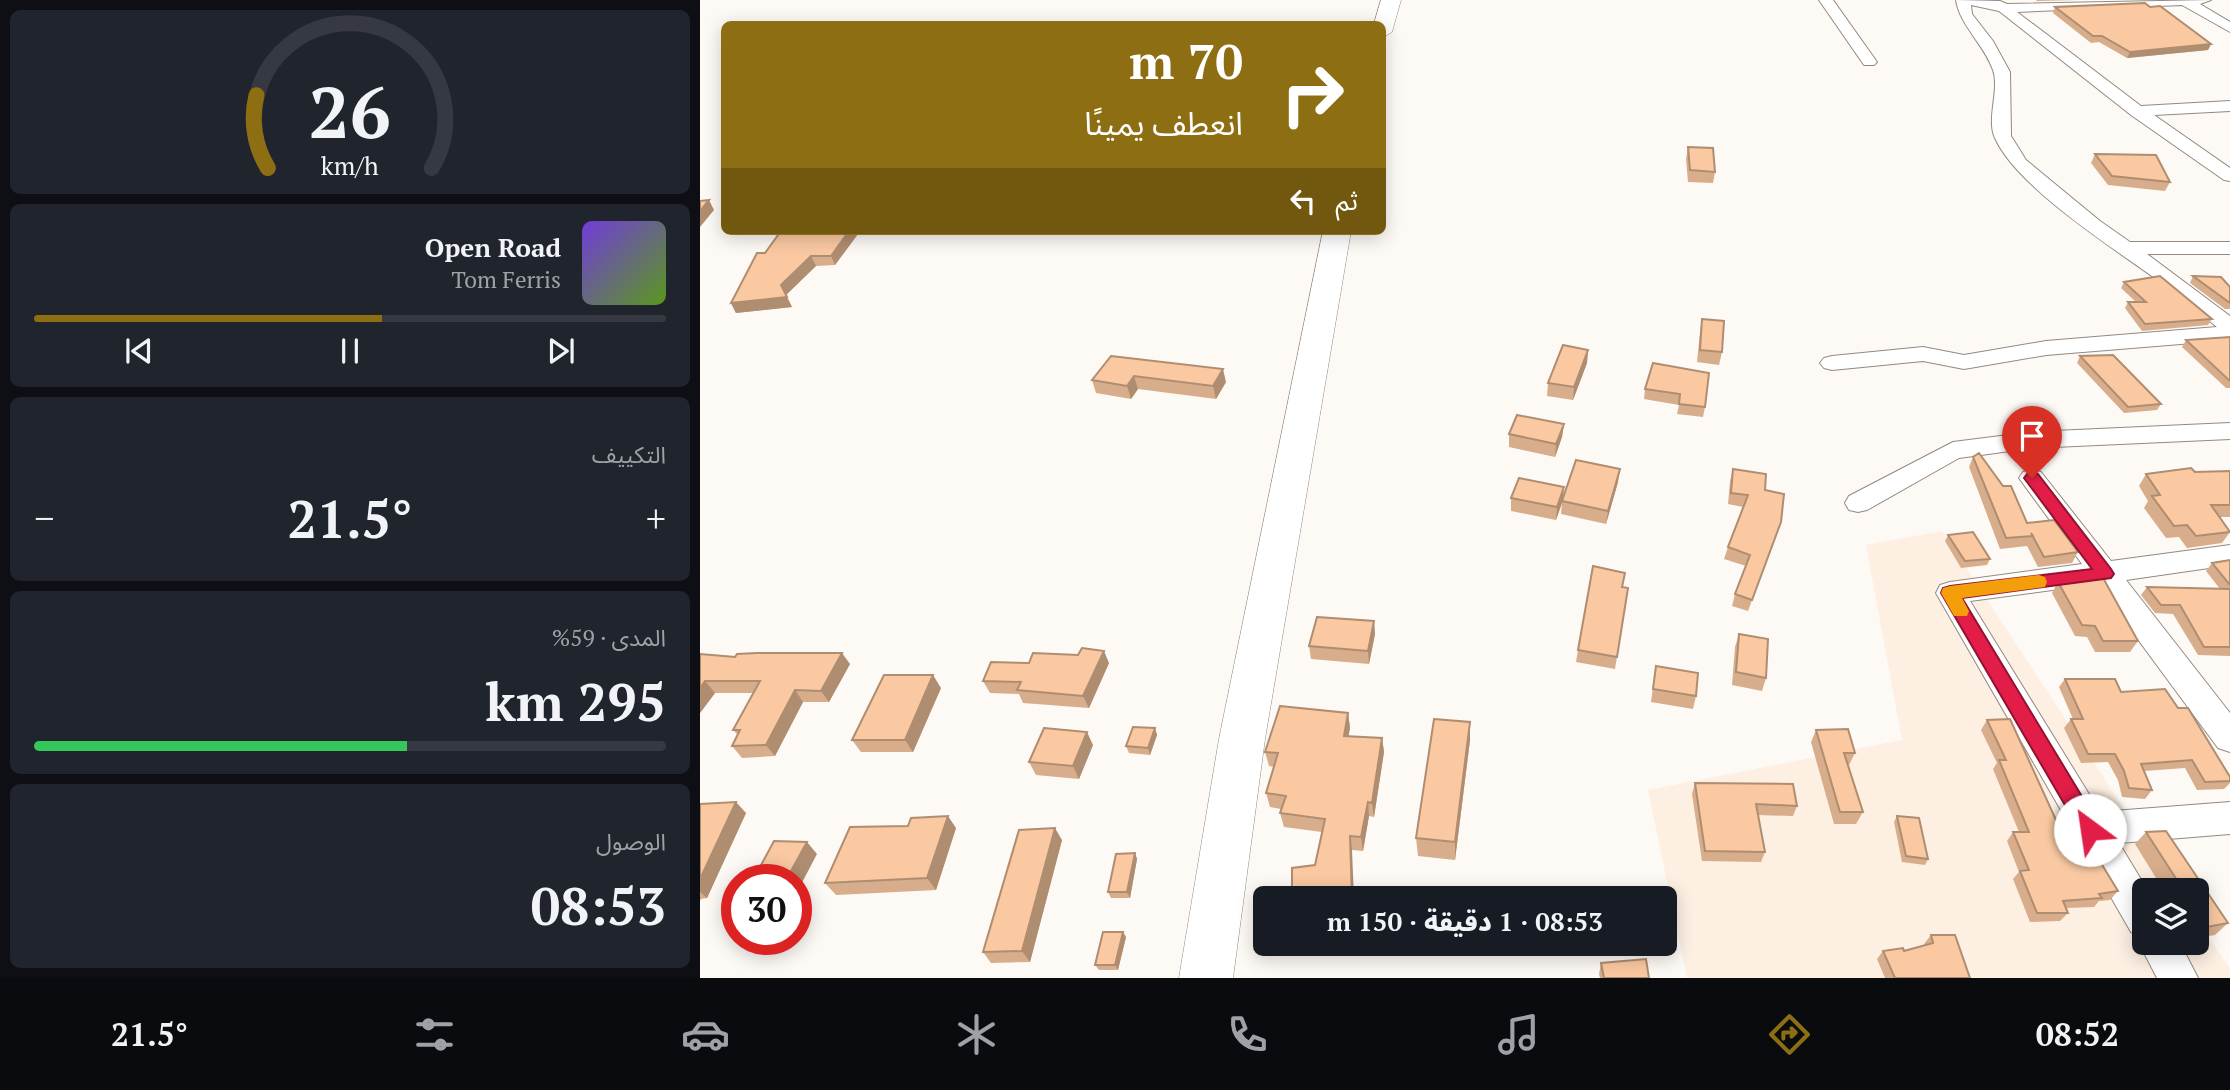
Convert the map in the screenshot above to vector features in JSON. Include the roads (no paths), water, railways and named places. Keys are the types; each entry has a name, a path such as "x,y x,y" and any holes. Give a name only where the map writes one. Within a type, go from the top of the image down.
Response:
{"main road":[{"path":"1385,21 1391,0"},
{"path":"1206,978 1242,739 1336,235"}],"street":[{"path":"1826,0 1868,62"},
{"path":"2204,0 2000,4 1965,0 1965,14 1986,41 2002,72 2002,136 2019,163 2123,248 2172,281 2230,327"},
{"path":"2184,0 2230,28"},
{"path":"2000,4 2137,111 2230,176"},
{"path":"2137,111 2230,106"},
{"path":"2123,248 2230,248"},
{"path":"1832,363 1923,354 1964,362 2046,348 2230,332"},
{"path":"1858,503 1954,450 2032,440 2230,431"},
{"path":"2032,478 2230,738"},
{"path":"2132,899 1950,593 2230,555"},
{"path":"2090,830 2230,818"},
{"path":"2165,955 2179,978"}]}
